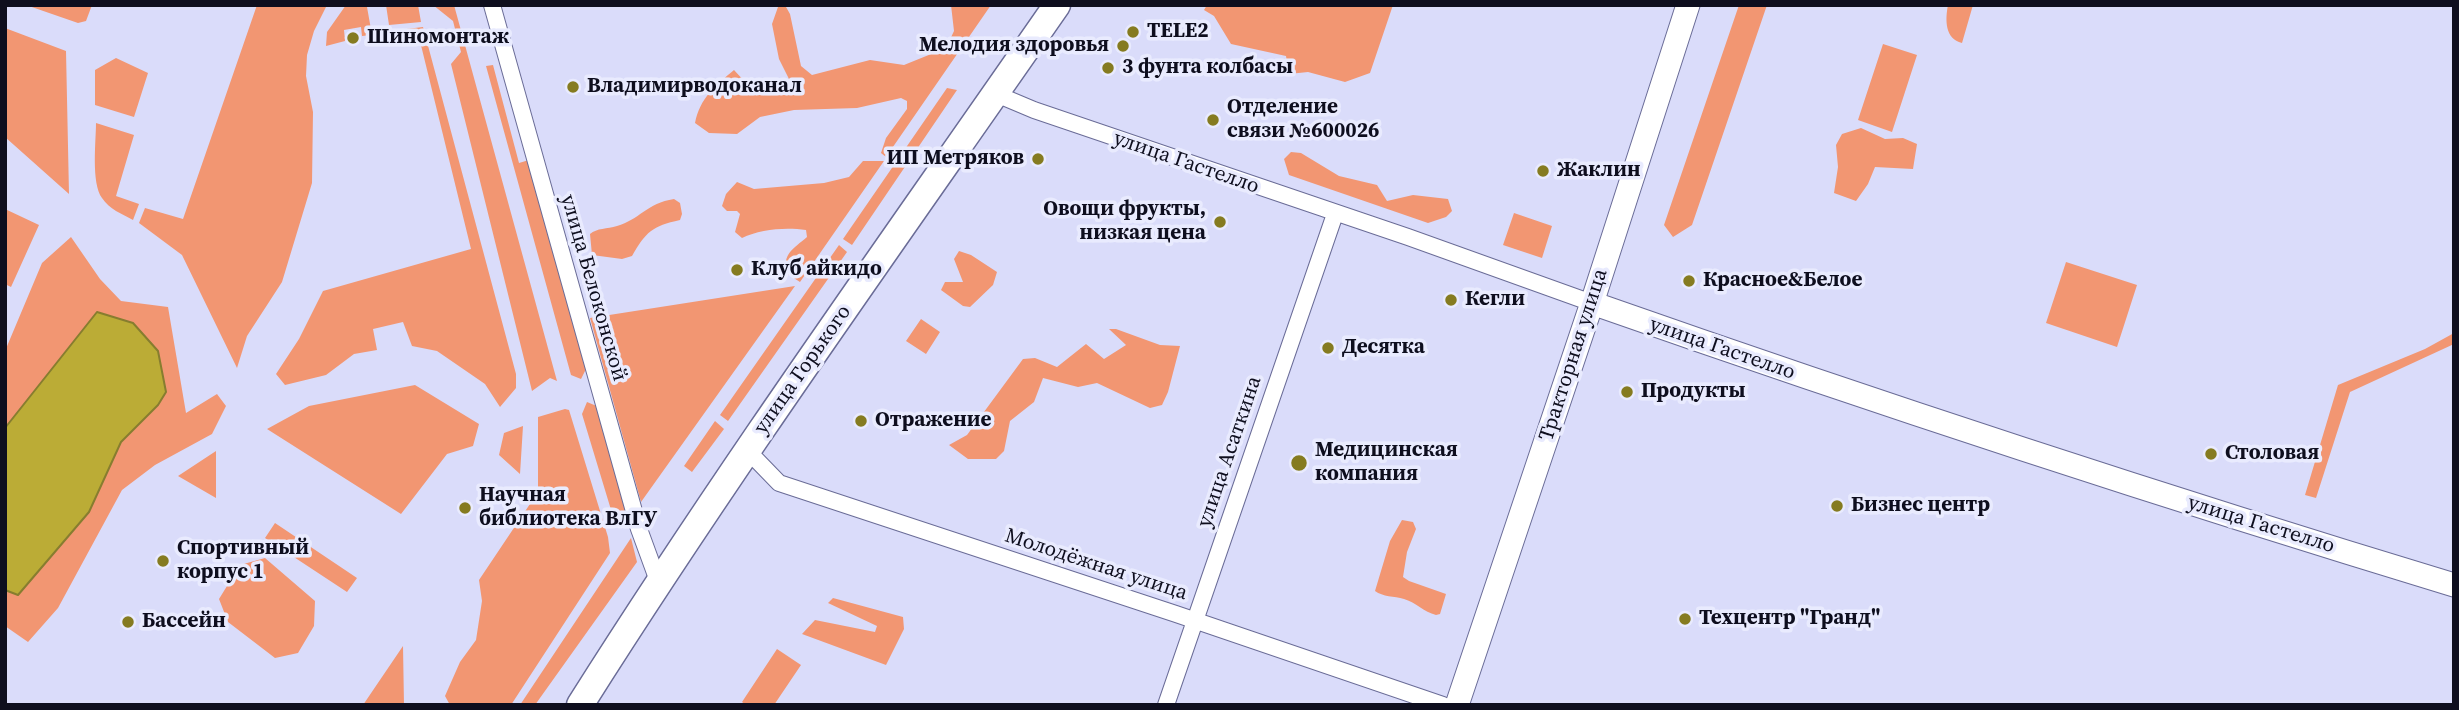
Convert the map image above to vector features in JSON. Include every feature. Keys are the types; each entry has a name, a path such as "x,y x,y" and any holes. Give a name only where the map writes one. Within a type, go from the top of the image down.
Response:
{"main road":[{"name":"улица Горького","path":"580,705 658,581 747,450 1057,5"},
{"name":"Тракторная улица","path":"1457,705 1592,303 1688,5"},
{"name":"улица Гастелло","path":"1592,303 1833,387 2058,461 2454,585"}],"street":[{"name":"улица Белоконской","path":"492,5 628,491 658,581"},
{"name":"улица Гастелло","path":"996,94 1034,110 1592,303"},
{"name":"улица Асаткина","path":"1166,705 1335,214"},
{"name":"Молодёжная улица","path":"747,450 779,483 1443,705"}],"shaded area":[{"path":"26,5 92,5 86,21 78,23"},
{"path":"257,5 327,5 314,31 307,55 306,76 313,112 312,183 282,282 247,336 237,368 182,255 139,223 145,208 183,219"},
{"path":"346,5 367,7 372,35 362,36 361,27 344,30 345,41 326,46 327,32"},
{"path":"386,5 418,5 421,22 389,25"},
{"path":"433,5 454,5 557,381 550,378 532,391 451,64 461,52 453,21"},
{"path":"951,5 991,5 886,157 881,153 886,138 907,109 907,101 901,98 857,108 794,110 760,117 737,134 709,133 695,123 705,99 734,70 757,89 769,90 787,86 789,79 779,59 772,24 778,7 786,7 790,14 801,66 812,75 870,60 904,65 946,48 954,31"},
{"path":"1207,5 1393,5 1370,73 1345,82 1308,72 1289,74 1286,56 1231,44 1214,16 1204,10"},
{"path":"1739,5 1767,5 1692,225 1673,237 1664,225"},
{"path":"1948,5 1973,5 1962,43 1949,33"},
{"path":"423,27 516,374 516,388 500,407 485,384 437,351 412,346 403,322 373,329 377,350 354,354 326,375 285,385 276,374 299,339 323,291 471,249 418,33 391,38 390,31"},
{"path":"5,28 66,51 69,194 5,137"},
{"path":"1883,44 1917,55 1892,132 1858,120"},
{"path":"116,58 148,73 134,117 95,105 95,70"},
{"path":"493,65 519,163 529,160 587,367 581,379 571,375 486,66"},
{"path":"947,88 957,90 852,245 843,239"},
{"path":"96,123 134,135 116,196 139,204 133,220 108,205 99,191 95,172"},
{"path":"1861,128 1885,139 1903,138 1917,144 1913,169 1875,167 1868,184 1856,201 1834,193 1838,167 1836,145 1842,134"},
{"path":"1291,152 1301,153 1339,176 1377,185 1387,201 1413,195 1448,199 1452,211 1446,217 1428,223 1289,175 1284,159"},
{"path":"863,161 884,161 800,282 786,273 785,266 790,252 807,237 806,230 773,230 742,238 735,232 740,214 737,211 727,211 722,206 726,194 737,182 754,189 824,183 849,177"},
{"path":"674,199 680,203 680,220 651,231 632,256 622,259 592,255 590,234 625,223 657,204"},
{"path":"5,209 39,225 11,287 5,284"},
{"path":"1514,213 1552,226 1542,258 1503,245"},
{"path":"71,237 100,279 121,301 168,307 186,413 217,394 226,406 212,434 155,465 122,490 58,608 28,642 5,626 5,590 18,595 89,512 121,442 166,392 31,398 5,428 5,351 42,263"},
{"path":"839,245 847,252 728,421 720,415"},
{"path":"959,251 971,255 997,272 993,285 970,307 963,306 941,290 945,282 963,282 954,259"},
{"path":"2066,262 2137,285 2117,347 2046,323"},
{"path":"795,286 641,502 590,318"},
{"path":"97,312 133,323 158,351 166,392 158,405 121,442 89,512 18,595 5,590 5,428"},
{"path":"921,319 940,332 926,354 906,341"},
{"path":"1109,329 1160,345 1180,346 1162,405 1150,408 1097,383 1078,387 1043,378 1034,402 1010,421 1004,451 996,459 968,459 949,445 967,435 1023,359 1035,358 1057,367 1086,344 1104,359 1126,345"},
{"path":"2454,333 2454,344 2350,392 2316,498 2305,495 2338,385 2425,349"},
{"path":"415,385 479,424 473,446 447,454 401,514 267,429 309,406"},
{"path":"587,402 599,407 629,512 627,525 615,523 582,414"},
{"path":"569,410 608,537 610,553 511,705 450,705 445,696 460,662 476,640 482,601 479,580 538,492 538,417"},
{"path":"715,421 724,429 692,472 684,466"},
{"path":"523,426 520,474 499,455 504,433"},
{"path":"216,451 216,498 178,476"},
{"path":"1402,520 1413,522 1416,529 1407,552 1403,577 1446,594 1440,614 1432,614 1408,600 1375,591 1390,541"},
{"path":"275,523 357,578 347,592 265,538"},
{"path":"631,538 637,562 535,705 520,705"},
{"path":"265,558 315,601 314,626 298,653 275,658 228,622 219,599 240,565"},
{"path":"833,598 903,617 904,629 886,665 802,634 815,620 875,632 877,626 828,603"},
{"path":"403,646 404,705 363,705"},
{"path":"777,649 801,665 774,705 746,705 742,702"}],"place":[{"name":"TELE2","path":"1133,32"},
{"name":"Шиномонтаж","path":"353,38"},
{"name":"Мелодия здоровья","path":"1123,46"},
{"name":"3 фунта колбасы","path":"1108,68"},
{"name":"Владимирводоканал","path":"573,87"},
{"name":"Отделение связи №600026","path":"1213,120"},
{"name":"ИП Метряков","path":"1038,159"},
{"name":"Жаклин","path":"1543,171"},
{"name":"Овощи фрукты, низкая цена","path":"1220,222"},
{"name":"Клуб айкидо","path":"737,270"},
{"name":"Красное&Белое","path":"1689,281"},
{"name":"Кегли","path":"1451,300"},
{"name":"Десятка","path":"1328,348"},
{"name":"Продукты","path":"1627,392"},
{"name":"Отражение","path":"861,421"},
{"name":"Столовая","path":"2211,454"},
{"name":"Медицинская компания","path":"1299,463"},
{"name":"Бизнес центр","path":"1837,506"},
{"name":"Научная библиотека ВлГУ","path":"465,508"},
{"name":"Спортивный корпус 1","path":"163,561"},
{"name":"Техцентр \"Гранд\"","path":"1685,619"},
{"name":"Бассейн","path":"128,622"}]}
